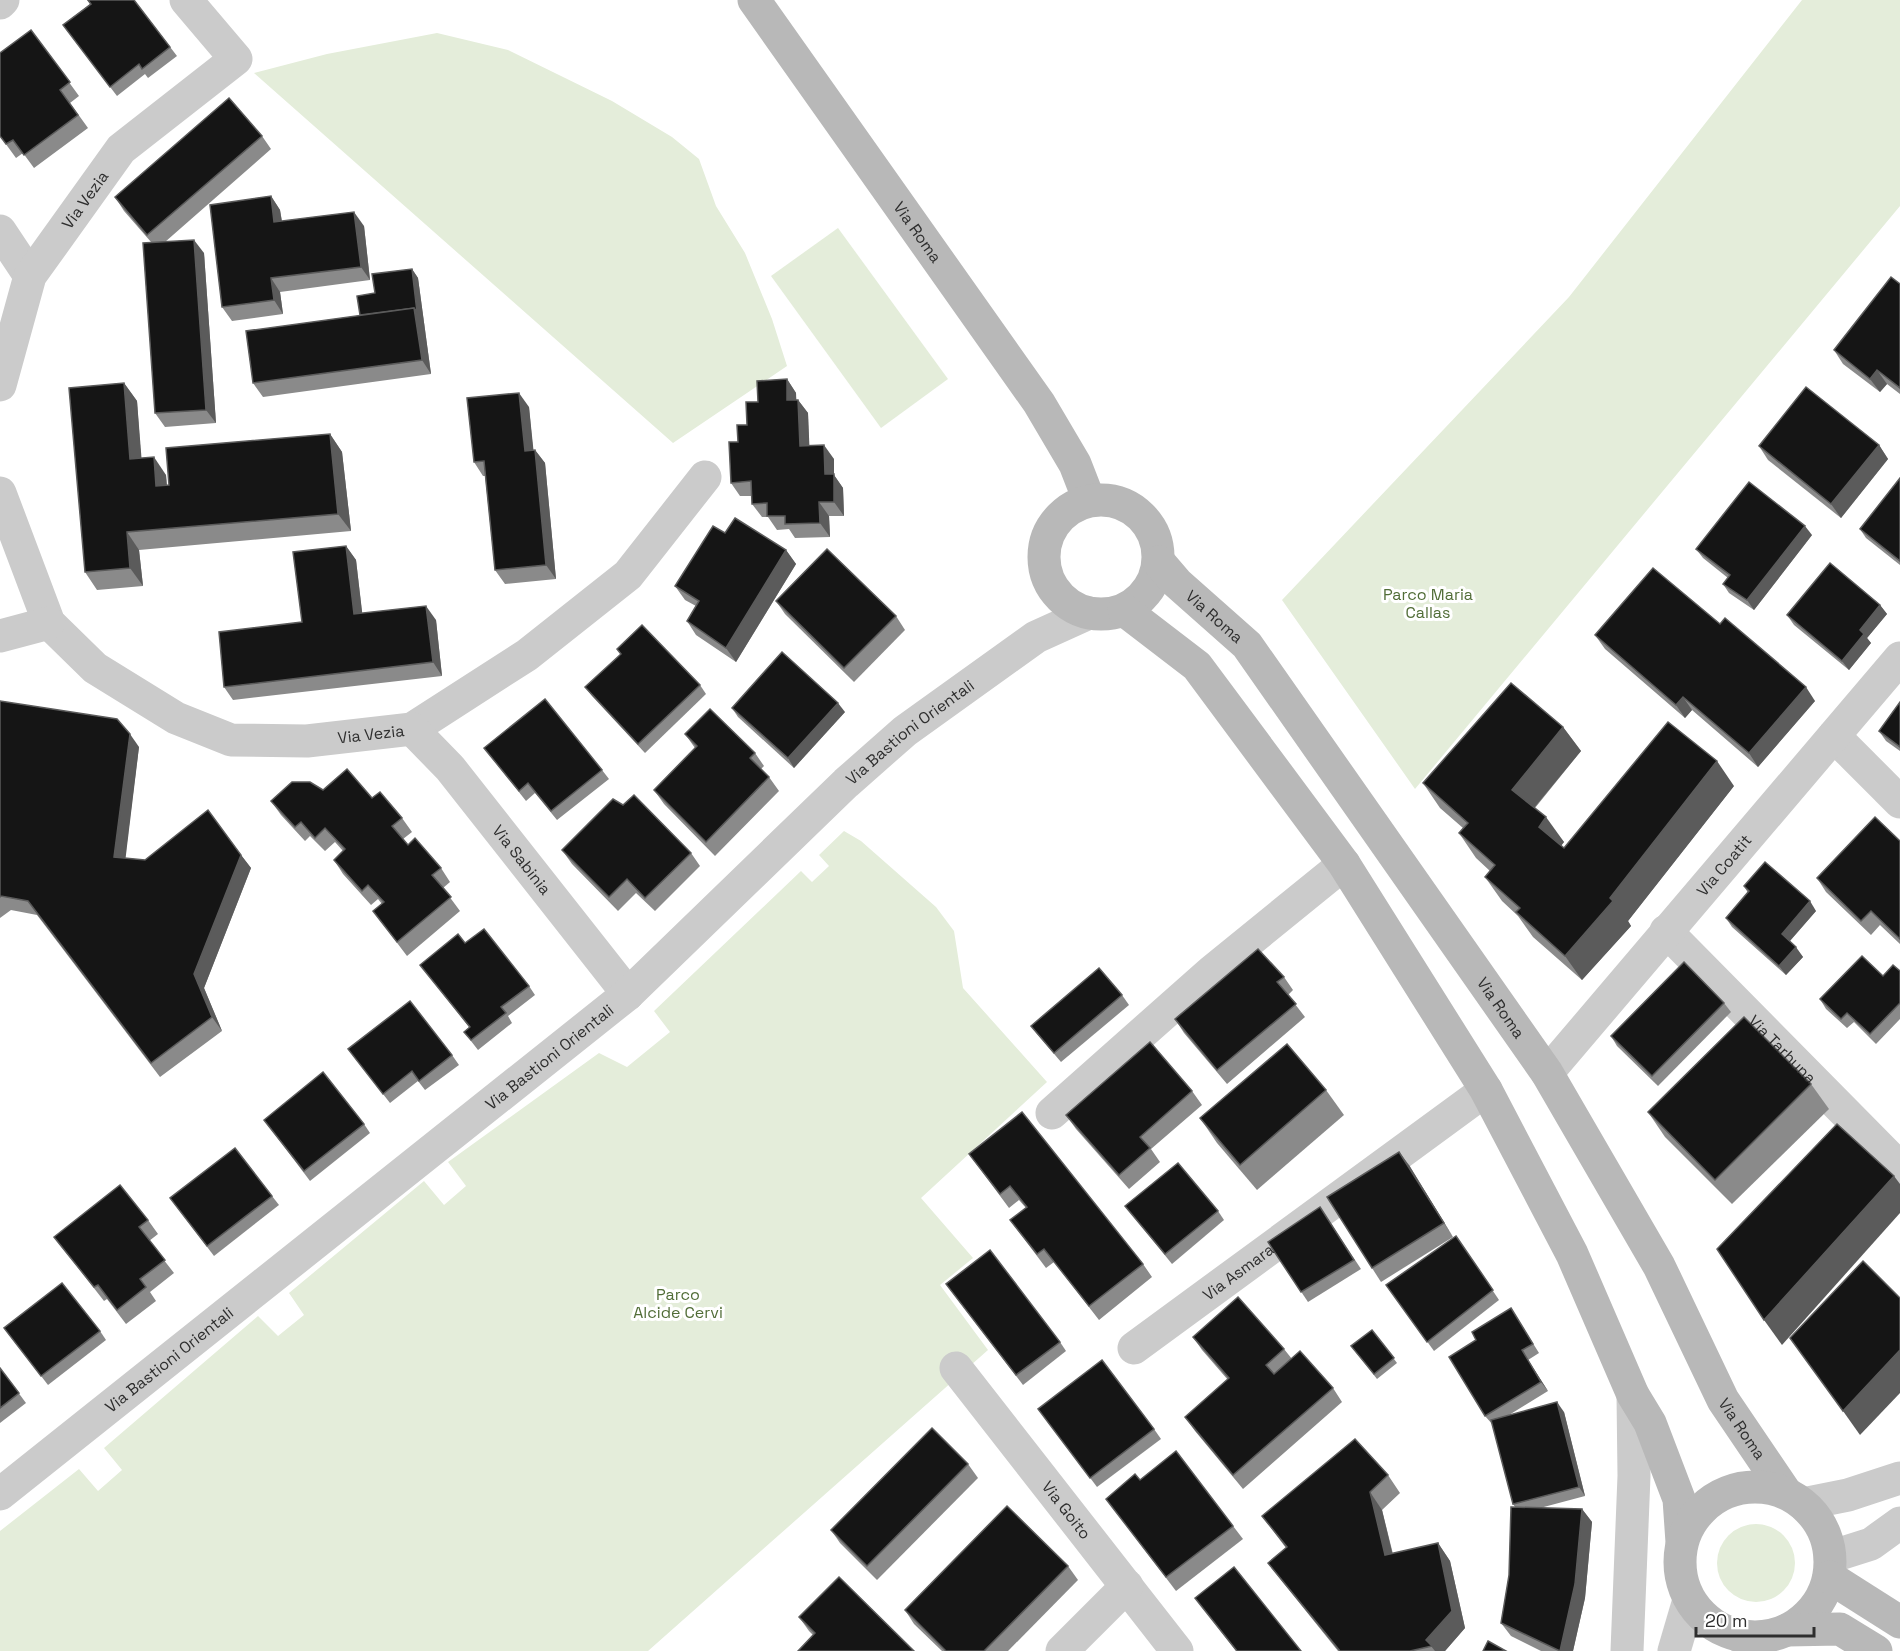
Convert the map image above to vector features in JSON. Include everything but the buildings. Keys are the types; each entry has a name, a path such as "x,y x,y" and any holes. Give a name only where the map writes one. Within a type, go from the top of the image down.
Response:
{"main road":[{"name":"Via Roma","path":"754,0 1039,404 1076,464 1089,500"},
{"path":"1089,500 1121,502 1140,513 1153,531 1159,562 1148,591 1124,610 1107,614 1089,613 1062,600 1052,588 1043,560 1050,529 1060,516 1074,506 1089,500"},
{"name":"Via Roma","path":"1159,562 1177,583 1247,645 1547,1073 1659,1266 1723,1400 1795,1499"},
{"path":"1124,610 1197,666 1344,864 1486,1090 1572,1254 1634,1395 1650,1423 1679,1499 1682,1542 1679,1562 1682,1582 1689,1600 1713,1624 1737,1634 1766,1639 1840,1629 1876,1651"},
{"path":"1682,1542 1689,1525 1700,1510 1715,1498 1731,1490 1768,1487 1795,1499 1822,1528 1829,1567 1814,1609 1766,1639"},
{"path":"1829,1567 1900,1622"}],"street":[{"path":"0,3 3,0"},
{"name":"Via Vezia","path":"0,385 30,276 121,149 236,59 186,0"},
{"path":"0,231 30,276"},
{"name":"Via Vezia","path":"0,492 49,623 86,660 120,685 176,718 231,740 327,740 412,729 527,655 628,575 705,477"},
{"name":"Via Bastioni Orientali","path":"0,1494 628,994 846,783 905,731 1036,637 1089,613"},
{"path":"0,636 49,623"},
{"name":"Via Coatit","path":"1547,1073 1900,658"},
{"name":"Via Sabinia","path":"412,729 450,768 628,994"},
{"path":"1834,736 1900,802"},
{"path":"1052,1113 1211,972 1344,864"},
{"name":"Via Tarhuna","path":"1666,931 1900,1168"},
{"name":"Via Asmara","path":"1134,1348 1486,1090"},
{"name":"Via Goito","path":"956,1368 1177,1651"},
{"path":"1627,1651 1634,1476 1634,1395"},
{"path":"1795,1499 1848,1495 1900,1478"},
{"path":"1829,1567 1871,1544 1900,1523"},
{"path":"1062,1651 1127,1586"},
{"path":"1674,1651 1689,1600"}],"green space":[{"name":"Parco Maria Callas","path":"1802,0 1900,0 1900,206 1415,789 1282,600 1569,297"},
{"path":"437,33 508,50 612,101 672,137 699,159 716,206 745,253 772,319 787,366 673,443 254,73 327,54"},
{"path":"838,228 948,379 881,428 771,276"},
{"name":"Parco Alcide Cervi","path":"844,831 861,841 936,907 954,931 963,988 1047,1082 921,1198 973,1258 940,1285 988,1350 648,1651 0,1651 0,1531 79,1469 98,1491 122,1470 104,1448 258,1316 278,1336 304,1315 289,1293 424,1181 444,1205 466,1186 448,1162 599,1053 627,1067 670,1032 654,1011 801,871 812,882 829,866 819,855"},
{"path":"1756,1524 1771,1527 1784,1535 1792,1548 1795,1563 1792,1578 1784,1591 1771,1599 1756,1602 1741,1599 1728,1591 1720,1578 1717,1563 1720,1548 1728,1535 1741,1527"}]}
